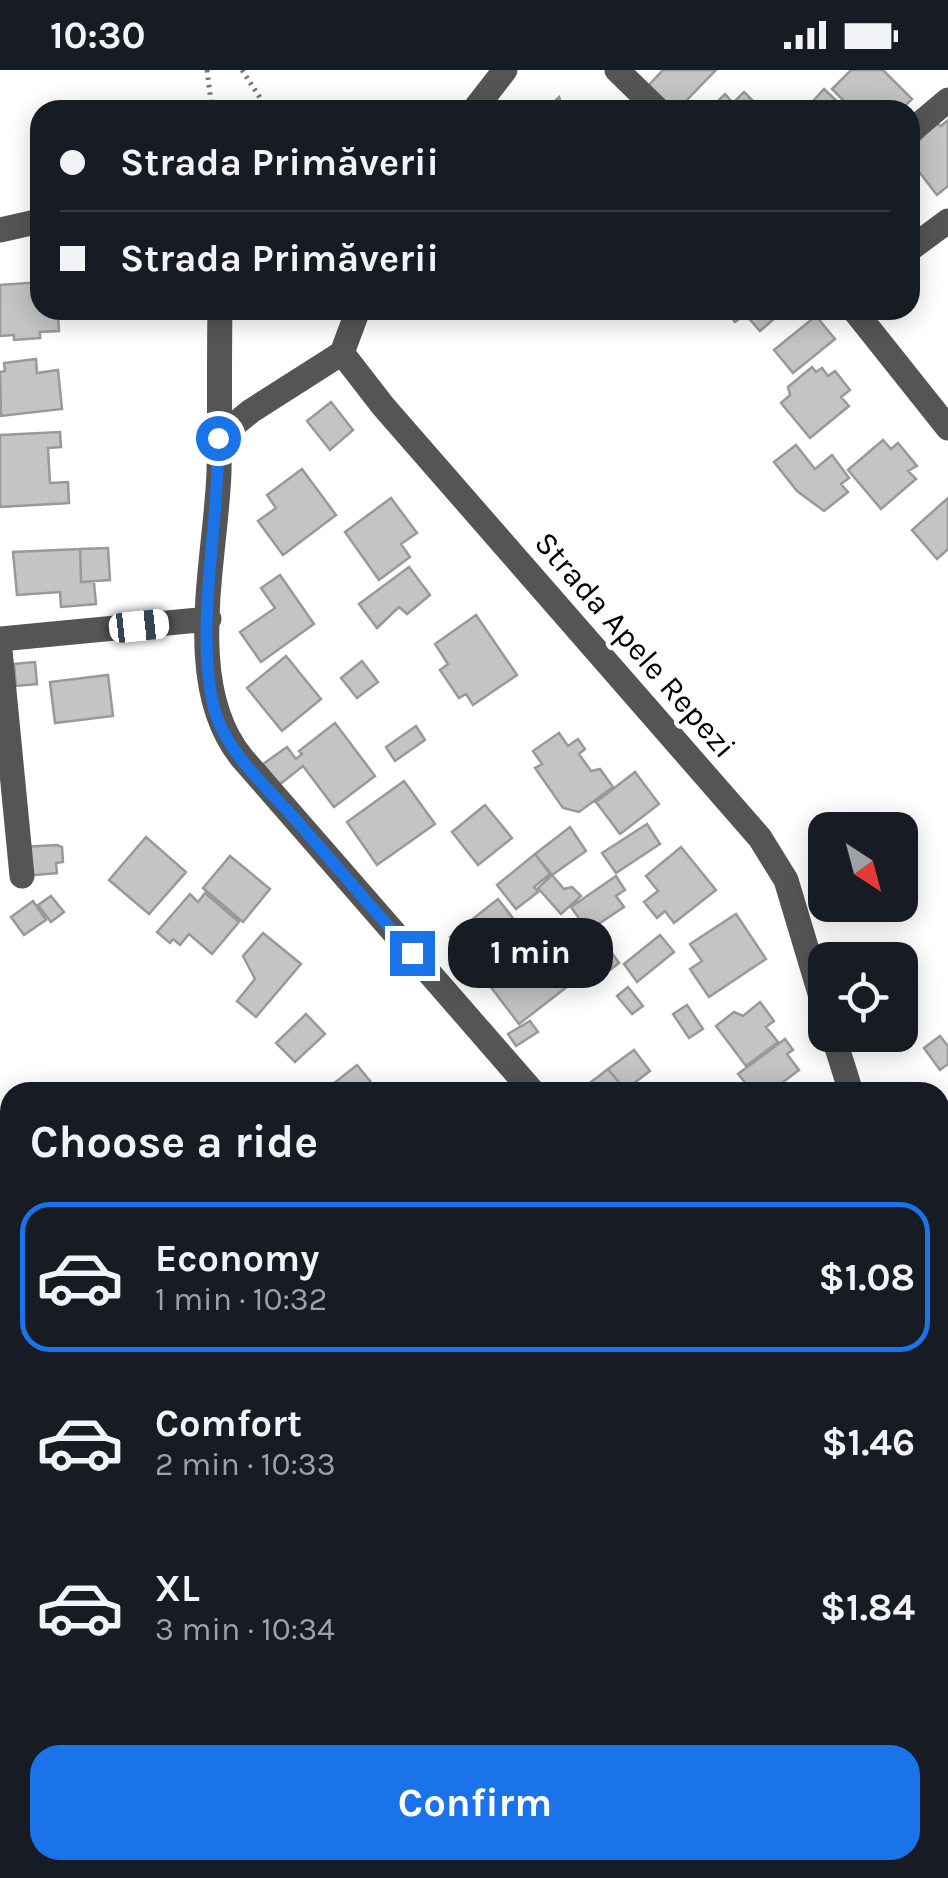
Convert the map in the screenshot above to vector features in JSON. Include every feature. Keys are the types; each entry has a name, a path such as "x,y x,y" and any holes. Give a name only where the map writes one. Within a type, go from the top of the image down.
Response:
{"street":[{"path":"482,100 506,70"},
{"path":"616,70 648,100"},
{"path":"920,124 948,100"},
{"path":"920,242 948,221"},
{"path":"0,230 30,223"},
{"path":"220,320 219,472 208,618 214,709 235,750 524,1082"},
{"path":"218,438 251,411 342,353 354,320"},
{"path":"862,320 948,428"},
{"name":"Strada Apele Repezi","path":"342,353 383,406 760,838 786,880 808,953"},
{"path":"0,639 208,618"},
{"path":"0,650 22,876"},
{"path":"838,1052 847,1082"}],"path":[{"path":"207,70 211,100"},
{"path":"242,70 262,100"}],"building":[{"path":"663,70 716,70 687,100 661,100 647,87"},
{"path":"851,70 883,70 912,99 843,100 832,89"},
{"path":"824,89 836,100 814,100"},
{"path":"744,92 752,100 736,100"},
{"path":"948,120 948,186 937,195 920,173 920,140 935,123 941,126"},
{"path":"30,283 30,320 58,320 59,331 40,332 40,338 14,340 14,335 0,336 0,285"},
{"path":"750,320 773,320 760,331"},
{"path":"811,320 819,320 835,339 793,373 774,350"},
{"path":"36,359 37,373 58,370 62,409 1,416 0,372 5,371 4,363"},
{"path":"812,367 816,372 822,368 828,376 835,371 850,390 841,397 849,406 810,438 781,403 790,395 788,387"},
{"path":"331,402 353,430 330,450 307,421"},
{"path":"60,432 61,447 48,448 50,483 68,482 69,503 0,507 0,435"},
{"path":"883,440 891,449 898,443 917,466 908,471 916,479 881,509 848,470"},
{"path":"796,445 815,469 832,455 849,478 841,484 848,492 824,511 797,491 774,462"},
{"path":"302,469 336,515 283,555 258,521 276,508 267,495"},
{"path":"391,498 417,533 401,544 410,557 379,580 345,532"},
{"path":"948,498 948,549 937,559 912,530"},
{"path":"108,548 110,580 81,582 80,549"},
{"path":"80,549 81,582 94,582 96,604 61,607 60,592 17,595 13,552"},
{"path":"409,567 430,595 407,614 399,607 377,628 359,604"},
{"path":"280,575 314,624 261,662 240,632 275,608 261,588"},
{"path":"476,615 517,675 473,705 466,694 459,698 440,670 448,664 435,644"},
{"path":"286,656 321,699 282,731 247,688"},
{"path":"362,661 378,682 357,698 341,678"},
{"path":"35,662 37,684 16,686 14,664"},
{"path":"108,675 113,716 55,723 50,682"},
{"path":"335,723 375,776 334,807 303,766 279,785 263,764 287,747 296,759 302,754 299,751"},
{"path":"416,726 425,740 395,761 386,747"},
{"path":"559,733 568,746 578,739 585,749 579,754 591,771 600,769 613,787 579,812 563,808 535,768 542,764 533,751"},
{"path":"635,772 659,804 620,834 596,802"},
{"path":"404,781 435,824 377,865 347,822"},
{"path":"485,805 512,838 478,865 452,832"},
{"path":"647,824 660,844 616,873 602,853"},
{"path":"570,827 586,851 552,875 535,854"},
{"path":"146,837 186,872 149,914 109,880"},
{"path":"22,847 62,847 63,862 56,863 57,873 24,876"},
{"path":"681,847 716,890 674,923 665,911 657,918 644,902 658,891 646,876"},
{"path":"535,854 550,874 534,887 538,892 516,909 497,885"},
{"path":"230,856 270,889 243,922 203,888"},
{"path":"552,875 564,889 572,887 581,896 561,914 538,888"},
{"path":"616,876 625,890 616,896 624,907 588,931 571,907"},
{"path":"205,893 239,922 212,954 189,934 180,945 173,939 170,943 157,932 190,894 198,902"},
{"path":"51,896 64,912 51,922 38,905"},
{"path":"498,899 530,940 482,978 450,937"},
{"path":"33,901 46,920 24,935 11,917"},
{"path":"736,914 766,959 709,997 690,969 702,961 690,944"},
{"path":"263,933 301,964 256,1017 237,1001 255,979 243,956"},
{"path":"660,935 674,952 637,982 624,964"},
{"path":"610,950 619,963 598,979 588,965"},
{"path":"524,959 554,967 568,986 519,1024 490,986"},
{"path":"628,987 643,1006 632,1014 617,996"},
{"path":"760,1002 774,1021 766,1027 778,1042 746,1066 716,1026 734,1012 743,1016"},
{"path":"687,1005 703,1029 689,1038 673,1014"},
{"path":"306,1014 325,1034 295,1062 276,1043"},
{"path":"530,1021 538,1032 516,1046 508,1034"},
{"path":"940,1036 948,1046 948,1064 940,1070 924,1048"},
{"path":"785,1039 793,1050 787,1054 799,1070 783,1082 745,1082 738,1074"},
{"path":"634,1050 650,1071 636,1082 619,1082 608,1069"},
{"path":"357,1065 371,1082 336,1082"},
{"path":"608,1069 619,1082 591,1082"}],"route":[{"path":"218,438 208,618 214,709 235,750 412,953"}]}
